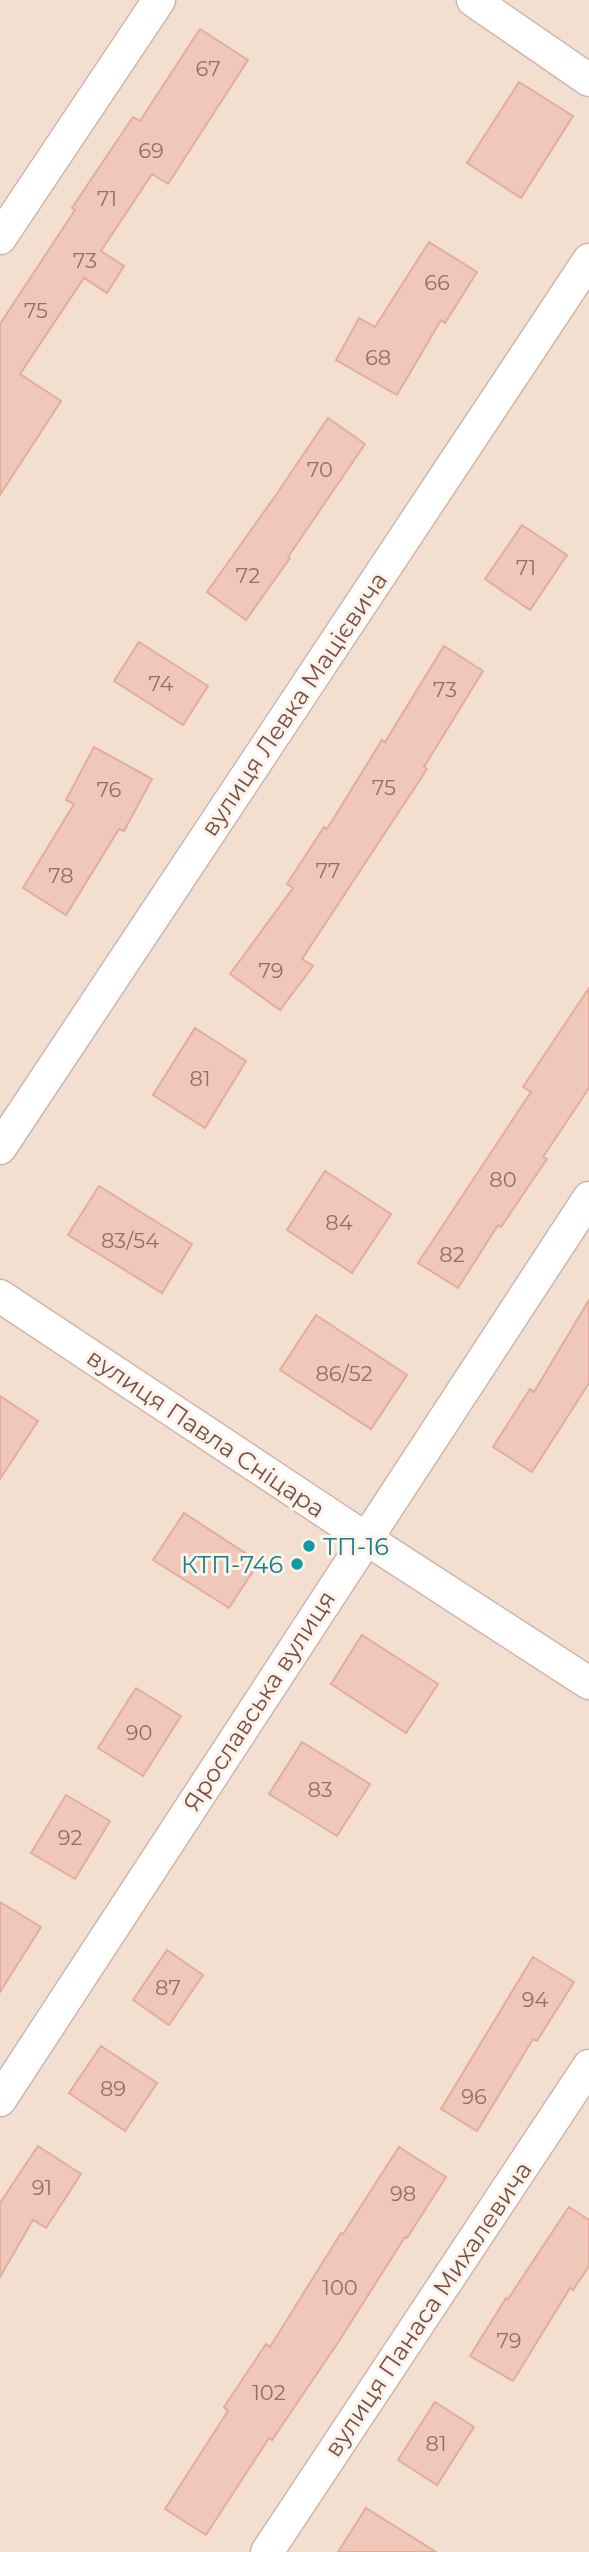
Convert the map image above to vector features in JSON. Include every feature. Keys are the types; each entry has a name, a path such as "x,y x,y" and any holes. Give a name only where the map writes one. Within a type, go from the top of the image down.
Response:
{"street":[{"path":"0,238 159,0"},
{"path":"473,0 589,80"},
{"name":"вулиця Левка Мацієвича","path":"0,1148 589,260"},
{"name":"Ярославська вулиця","path":"0,2100 589,1198"},
{"name":"вулиця Павла Сніцара","path":"0,1296 589,1683"},
{"name":"вулиця Панаса Михалевича","path":"267,2552 589,2066"}],"shaded area":[{"path":"0,0 589,0 589,2552 0,2552"}],"building":[{"path":"200,29 248,60 168,184 152,174 101,251 124,266 107,293 84,278 20,374 61,401 0,495 0,324 75,210 72,208 133,117 140,121"},
{"path":"519,82 573,116 521,198 467,163"},
{"path":"429,242 477,272 445,323 441,320 397,395 336,360 359,318 375,327"},
{"path":"328,418 365,444 246,620 207,592"},
{"path":"522,525 567,555 530,610 485,579"},
{"path":"139,642 208,686 183,725 114,681"},
{"path":"444,646 483,671 424,767 427,769 302,959 313,966 280,1010 230,974 293,888 287,884 324,827 327,829 382,740 385,742"},
{"path":"94,747 152,779 124,831 119,829 66,915 23,888 74,804 66,800"},
{"path":"589,988 589,1088 543,1157 547,1159 501,1227 498,1225 458,1288 418,1263 531,1092 523,1087"},
{"path":"195,1028 246,1061 205,1128 153,1095"},
{"path":"325,1171 391,1214 352,1273 287,1230"},
{"path":"99,1186 192,1244 162,1293 68,1235"},
{"path":"589,1300 589,1383 532,1472 493,1447 530,1389 534,1392"},
{"path":"316,1315 407,1375 371,1429 280,1370"},
{"path":"0,1396 38,1421 0,1479"},
{"path":"184,1513 259,1562 229,1608 153,1560"},
{"path":"362,1635 438,1684 406,1733 331,1684"},
{"path":"136,1688 181,1716 143,1776 98,1748"},
{"path":"302,1742 370,1784 337,1836 269,1794"},
{"path":"66,1795 110,1821 75,1879 31,1853"},
{"path":"0,1902 41,1927 0,1992"},
{"path":"167,1950 203,1975 169,2025 133,2000"},
{"path":"533,1957 574,1982 537,2041 533,2039 477,2131 441,2109"},
{"path":"101,2046 157,2083 125,2131 69,2093"},
{"path":"38,2146 81,2174 46,2228 33,2220 0,2277 0,2203"},
{"path":"399,2147 446,2177 339,2341 272,2440 269,2438 206,2535 165,2509 228,2411 224,2407 266,2344 270,2347 341,2233 343,2234"},
{"path":"569,2207 589,2220 589,2266 573,2290 570,2288 513,2381 470,2356 506,2298 508,2299"},
{"path":"435,2402 474,2427 437,2485 398,2460"},
{"path":"366,2508 436,2552 338,2552"}],"place":[{"name":"ТП-16","path":"309,1546"},
{"name":"КТП-746","path":"297,1564"}]}
